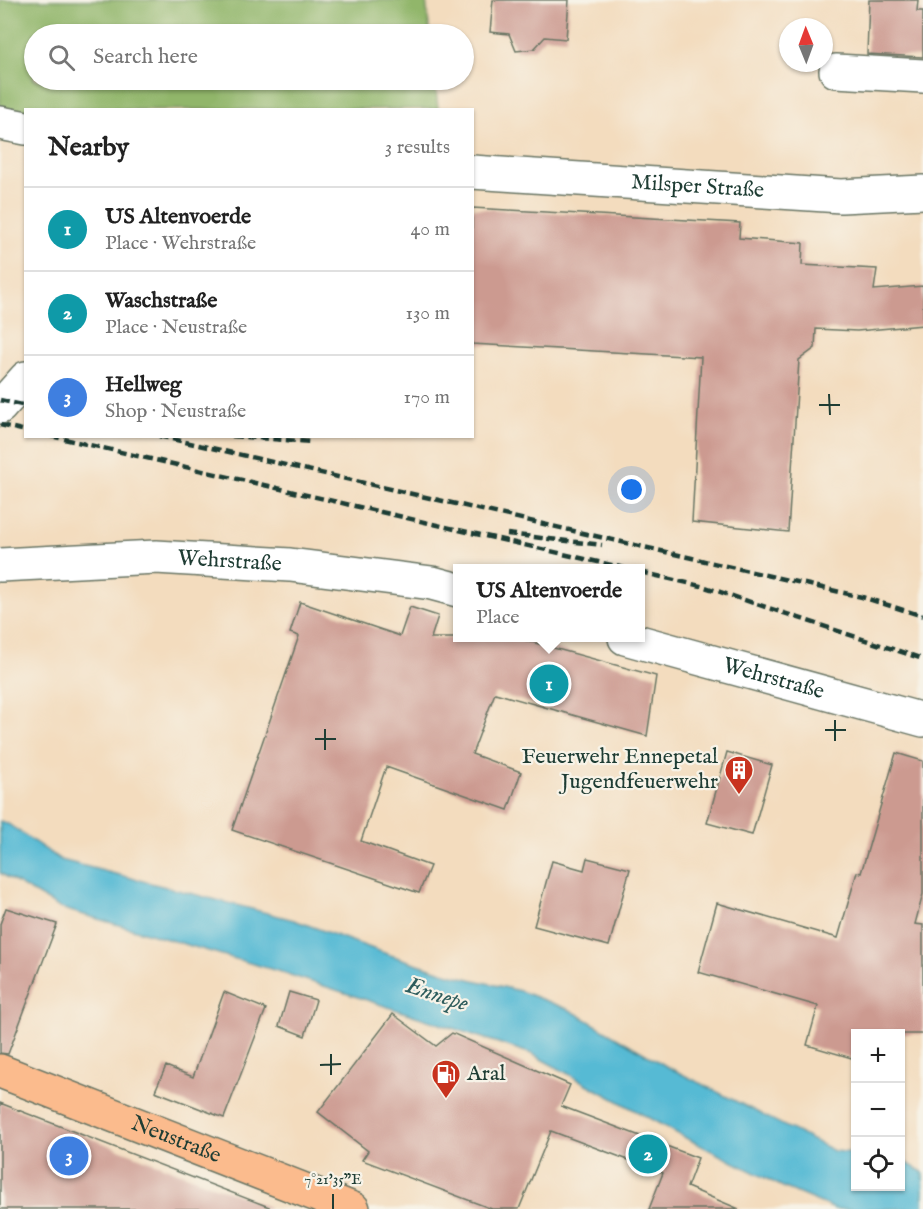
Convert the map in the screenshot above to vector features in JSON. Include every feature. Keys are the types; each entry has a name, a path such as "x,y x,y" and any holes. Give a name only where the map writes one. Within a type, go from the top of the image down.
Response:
{"main road":[{"name":"Neustraße","path":"0,1071 353,1209"}],"street":[{"path":"836,71 923,76"},
{"path":"0,123 24,128"},
{"name":"Milsper Straße","path":"474,172 841,196 923,192"},
{"path":"0,407 24,380"},
{"name":"Wehrstraße","path":"0,565 156,557 290,565 432,582 453,588"},
{"name":"Wehrstraße","path":"640,642 923,720"}],"green space":[{"path":"0,0 426,0 429,24 24,24 24,90 436,90 438,108 24,108 24,122 0,116"}],"water":[{"name":"Ennepe","path":"0,821 61,860 294,920 449,974 520,991 570,1010 666,1066 834,1151 851,1153 851,1191 905,1191 905,1162 923,1172 923,1209 835,1209 783,1187 682,1136 532,1054 281,972 60,908 0,873"}],"building":[{"path":"493,0 569,0 566,39 545,37 534,49 516,51 509,34 490,32"},
{"path":"869,0 918,0 917,11 923,11 923,57 867,54"},
{"path":"474,208 740,223 739,238 803,243 802,265 877,269 874,290 923,286 923,325 857,331 816,329 815,348 799,360 788,532 692,522 701,357 474,344"},
{"path":"300,602 400,636 410,607 438,616 431,638 453,638 453,642 532,642 656,676 647,736 495,693 472,754 521,772 508,810 386,767 361,841 430,866 419,893 232,830 299,636 290,633"},
{"name":"Feuerwehr Ennepetal Jugendfeuerwehr","path":"727,752 772,765 752,835 707,823"},
{"path":"896,753 923,761 923,894 915,924 923,925 923,1034 905,1034 905,1029 851,1029 851,1058 807,1045 818,1006 698,972 717,903 838,938 857,872 861,873"},
{"path":"587,858 630,869 609,946 534,926 552,861 584,870"},
{"path":"6,908 57,924 8,1054 0,1053 0,924"},
{"path":"224,992 266,1009 224,1118 155,1091 166,1066 193,1077"},
{"path":"289,992 316,1000 305,1036 279,1026"},
{"name":"Aral","path":"393,1014 436,1046 452,1033 570,1085 561,1106 698,1158 687,1187 739,1209 649,1209 663,1173 551,1131 519,1209 492,1209 362,1160 368,1151 318,1112"},
{"path":"0,1103 269,1207 268,1209 0,1209"}],"railway":[{"path":"0,400 24,406"},
{"path":"0,425 24,431"},
{"path":"60,438 607,564"},
{"path":"168,438 862,597 923,616"},
{"path":"258,438 311,442"},
{"path":"507,534 602,545"},
{"path":"645,573 705,587 923,659"}],"place":[{"name":"US Altenvoerde","path":"549,684"},
{"name":"Feuerwehr Ennepetal Jugendfeuerwehr","path":"739,796"},
{"name":"Aral","path":"446,1100"},
{"name":"Waschstraße","path":"648,1154"},
{"name":"Hellweg","path":"69,1156"}]}
